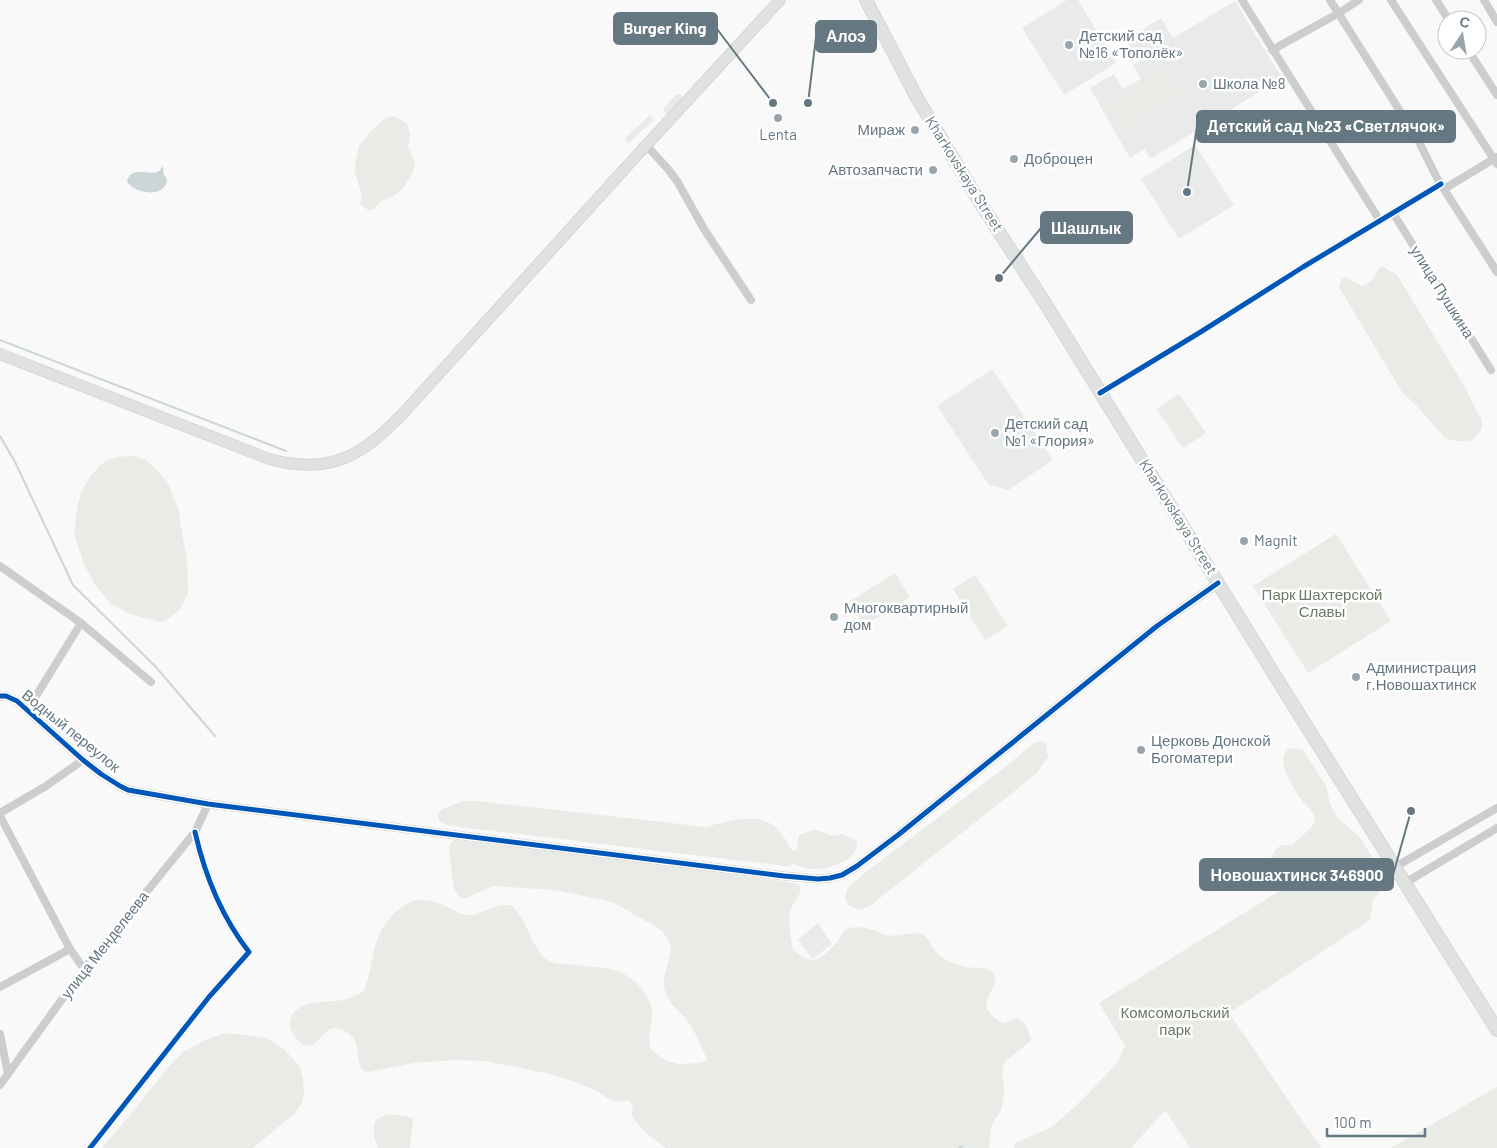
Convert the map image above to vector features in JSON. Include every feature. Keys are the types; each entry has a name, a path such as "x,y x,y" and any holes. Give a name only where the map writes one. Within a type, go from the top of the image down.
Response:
{"highway":[{"name":"Kharkovskaya Street","path":"866,0 921,105 979,201 1053,315 1497,1030"}],"main road":[{"path":"0,354 269,459 288,464 305,465 321,465 338,461 369,445 386,431 780,0"}],"street":[{"path":"1242,0 1380,221"},
{"path":"1330,0 1417,138 1443,186 1497,272"},
{"path":"1272,50 1359,0"},
{"path":"1100,393 1393,213 1496,160 1391,0"},
{"path":"1484,0 1497,22"},
{"path":"1474,60 1497,95"},
{"path":"646,145 677,181 704,229 751,300"},
{"name":"улица Пушкина","path":"1393,213 1491,370"},
{"path":"0,566 81,623 151,682"},
{"name":"Водный переулок","path":"3,696 17,701 28,709 83,760 101,774 128,790 208,804 818,879 836,877 852,870 1149,632 1218,583"},
{"name":"Водный переулок","path":"28,709 81,623"},
{"path":"83,760 0,815 70,950 84,969"},
{"name":"улица Менделеева","path":"0,1085 84,969 195,832 208,804"},
{"path":"1395,867 1497,808"},
{"path":"1405,883 1497,828"},
{"path":"90,1148 209,997 249,952 230,926 207,877 195,832"},
{"path":"0,987 70,950"},
{"path":"0,1034 8,1074"}],"shaded area":[{"name":"Детский сад №16 «Тополёк»","path":"1067,0 1078,0 1116,63 1064,95 1022,28"},
{"name":"Школа №8","path":"1235,1 1282,78 1150,159 1145,148 1130,158 1090,88 1114,74 1122,89 1141,79 1133,65 1140,60 1126,40 1161,18 1173,38"},
{"path":"650,115 654,120 629,143 624,139"},
{"path":"1195,145 1234,205 1179,239 1141,179"},
{"path":"163,166 164,175 167,179 161,190 143,192 127,182 132,174 158,172"},
{"name":"Детский сад №1 «Глория»","path":"992,369 1053,460 1008,490 989,485 937,406"},
{"path":"818,923 832,944 812,959 798,940"}],"green space":[{"path":"1167,67 1183,93 1119,131 1104,106"},
{"path":"677,94 681,95 683,99 667,116 663,108"},
{"path":"395,116 407,124 410,135 408,147 415,165 411,176 403,188 395,195 380,202 373,210 368,210 360,204 362,195 355,173 359,146 370,132 386,118"},
{"path":"1382,266 1397,275 1466,389 1481,418 1482,428 1473,440 1459,441 1445,438 1402,392 1339,287 1342,279 1346,277 1362,286 1367,284"},
{"path":"1179,394 1206,433 1183,448 1156,409"},
{"path":"133,456 146,460 168,483 179,511 187,560 188,593 181,608 168,619 161,622 129,614 110,603 95,584 85,566 74,535 81,493 90,477 101,464 115,457"},
{"name":"Парк Шахтерской Славы","path":"1336,534 1391,621 1308,673 1253,586"},
{"path":"895,573 910,597 864,626 849,602"},
{"path":"975,575 1008,626 985,640 953,589"},
{"path":"1041,741 1046,743 1048,757 1037,773 870,906 858,910 848,905 845,897 848,888 862,875 999,772 1034,743"},
{"name":"Комсомольский парк","path":"1292,748 1303,750 1326,786 1329,802 1337,817 1360,837 1381,872 1383,884 1379,893 1373,899 1370,920 1229,1013 1321,1148 1190,1148 1165,1110 1131,1148 1014,1148 1015,1143 1052,1127 1082,1100 1117,1063 1125,1046 1099,1003 1283,889 1268,879 1263,870 1277,848 1282,845 1292,845 1315,822 1312,812 1300,798 1283,764 1283,757 1286,751"},
{"path":"463,801 706,827 740,819 758,820 774,826 793,851 797,849 799,835 813,830 833,836 843,834 857,841 854,853 843,862 830,867 814,869 793,864 785,866 452,826 439,821 438,813 442,809"},
{"path":"454,840 703,869 799,884 800,891 792,906 789,919 793,950 805,958 813,960 819,958 837,942 845,931 849,928 859,927 891,936 913,933 924,935 942,958 962,966 991,971 994,974 995,980 986,1006 993,1017 1001,1022 1005,1023 1016,1018 1023,1022 1028,1030 1031,1041 1004,1063 1002,1075 1004,1088 1003,1103 991,1127 989,1148 666,1148 644,1131 634,1119 632,1114 633,1107 628,1100 615,1102 597,1091 550,1074 485,1061 456,1060 414,1063 369,1072 363,1071 360,1065 356,1045 351,1035 342,1030 334,1028 329,1030 312,1045 307,1046 301,1043 290,1028 293,1014 304,1005 343,1000 364,991 377,939 388,920 403,906 412,901 424,900 449,907 464,915 476,914 497,906 511,905 522,918 541,954 549,961 618,971 632,979 644,991 651,1005 650,1048 663,1059 676,1064 706,1061 707,1058 693,1029 665,992 664,976 671,945 663,932 616,904 555,890 493,886 464,899 457,894 453,884 449,851 450,844"},
{"path":"225,1033 262,1037 274,1042 285,1050 299,1066 303,1078 304,1092 302,1103 295,1113 253,1148 102,1148 170,1065 183,1052 203,1041"},
{"path":"1497,1087 1497,1148 1391,1148"},
{"path":"387,1114 407,1116 413,1119 410,1148 378,1148 375,1141 374,1127 376,1120"}],"waterway":[{"path":"0,340 286,451"},
{"path":"0,436 15,462 73,585 155,666 215,736"}],"cycle path":[{"path":"1100,393 1441,184"},
{"path":"0,696 6,696 17,701 83,760 101,774 128,790 208,804 784,876 818,879 830,878 842,875 857,866 898,835 1157,626 1218,583"},
{"path":"90,1148 209,997 249,952 230,924 215,895 195,832"}],"place":[{"name":"Детский сад №16 «Тополёк»","path":"1069,45"},
{"name":"Школа №8","path":"1203,84"},
{"name":"Burger King","path":"773,103"},
{"name":"Алоэ","path":"808,103"},
{"name":"Lenta","path":"778,118"},
{"name":"Мираж","path":"915,130"},
{"name":"Доброцен","path":"1014,159"},
{"name":"Автозапчасти","path":"933,170"},
{"name":"Детский сад №23 «Светлячок»","path":"1187,192"},
{"name":"Шашлык","path":"999,278"},
{"name":"Детский сад №1 «Глория»","path":"995,433"},
{"name":"Magnit","path":"1244,541"},
{"name":"Многоквартирный дом","path":"834,617"},
{"name":"Администрация г.Новошахтинск","path":"1356,677"},
{"name":"Церковь Донской Богоматери","path":"1141,750"},
{"name":"Новошахтинск 346900","path":"1411,811"}]}
